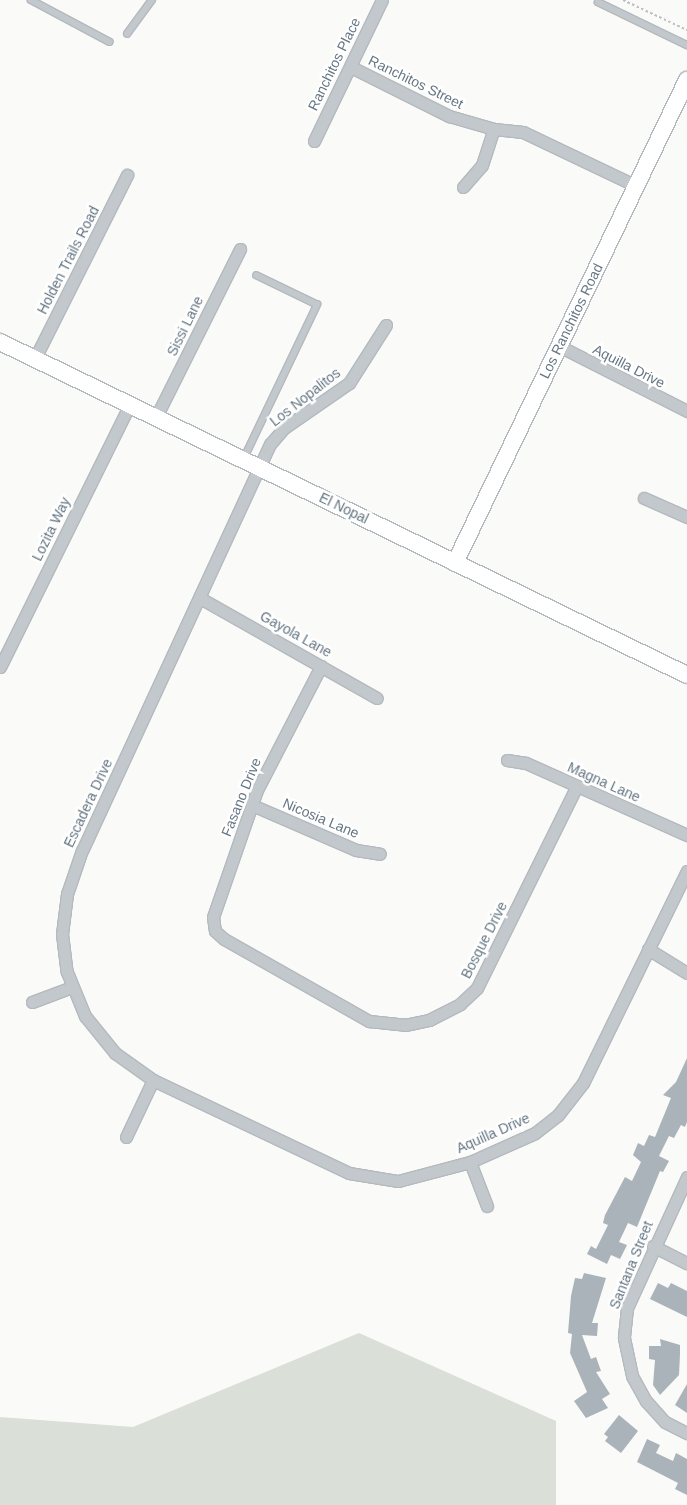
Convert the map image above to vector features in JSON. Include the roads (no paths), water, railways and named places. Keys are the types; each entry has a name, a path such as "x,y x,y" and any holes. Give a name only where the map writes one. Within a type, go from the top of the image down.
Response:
{"main road":[{"name":"Los Ranchitos Road","path":"455,563 686,85"},
{"name":"El Nopal","path":"0,342 687,675"}],"street":[{"name":"Ranchitos Place","path":"314,141 382,0"},
{"name":"Ranchitos Street","path":"351,67 449,116 494,129 523,132 636,186"},
{"path":"463,187 482,165 494,129"},
{"name":"Holden Trails Road","path":"35,358 127,175"},
{"name":"Sissi Lane","path":"156,418 240,249"},
{"name":"Los Nopalitos","path":"260,467 270,444 284,428 349,384 386,325"},
{"name":"Aquilla Drive","path":"559,346 687,411"},
{"name":"Lozita Way","path":"0,667 130,404"},
{"name":"Escadera Drive","path":"153,1080 104,1041 85,1016 72,987 62,934 71,879 260,467"},
{"path":"644,498 687,517"},
{"name":"Gayola Lane","path":"200,598 377,698"},
{"name":"Fasano Drive","path":"212,917 252,805 321,666"},
{"name":"Magna Lane","path":"507,760 526,763 687,835"},
{"name":"Bosque Drive","path":"212,917 215,931 224,939 370,1021 405,1025 429,1020 460,1004 477,988 577,786"},
{"name":"Nicosia Lane","path":"252,805 356,850 380,854"},
{"name":"Aquilla Drive","path":"153,1080 358,1176 398,1181 470,1162 535,1133 568,1104 583,1083 687,871"},
{"path":"648,949 687,973"},
{"path":"32,1002 72,987"},
{"path":"126,1137 153,1080"},
{"path":"470,1162 487,1206"},
{"name":"Santana Street","path":"687,1176 653,1246 628,1308 625,1350 632,1376 646,1401 665,1422 687,1433"},
{"path":"653,1246 687,1263"}],"lane":[{"path":"31,0 110,42"},
{"path":"127,34 152,0"},
{"path":"598,2 687,45"},
{"path":"243,460 317,305 257,276"}]}
